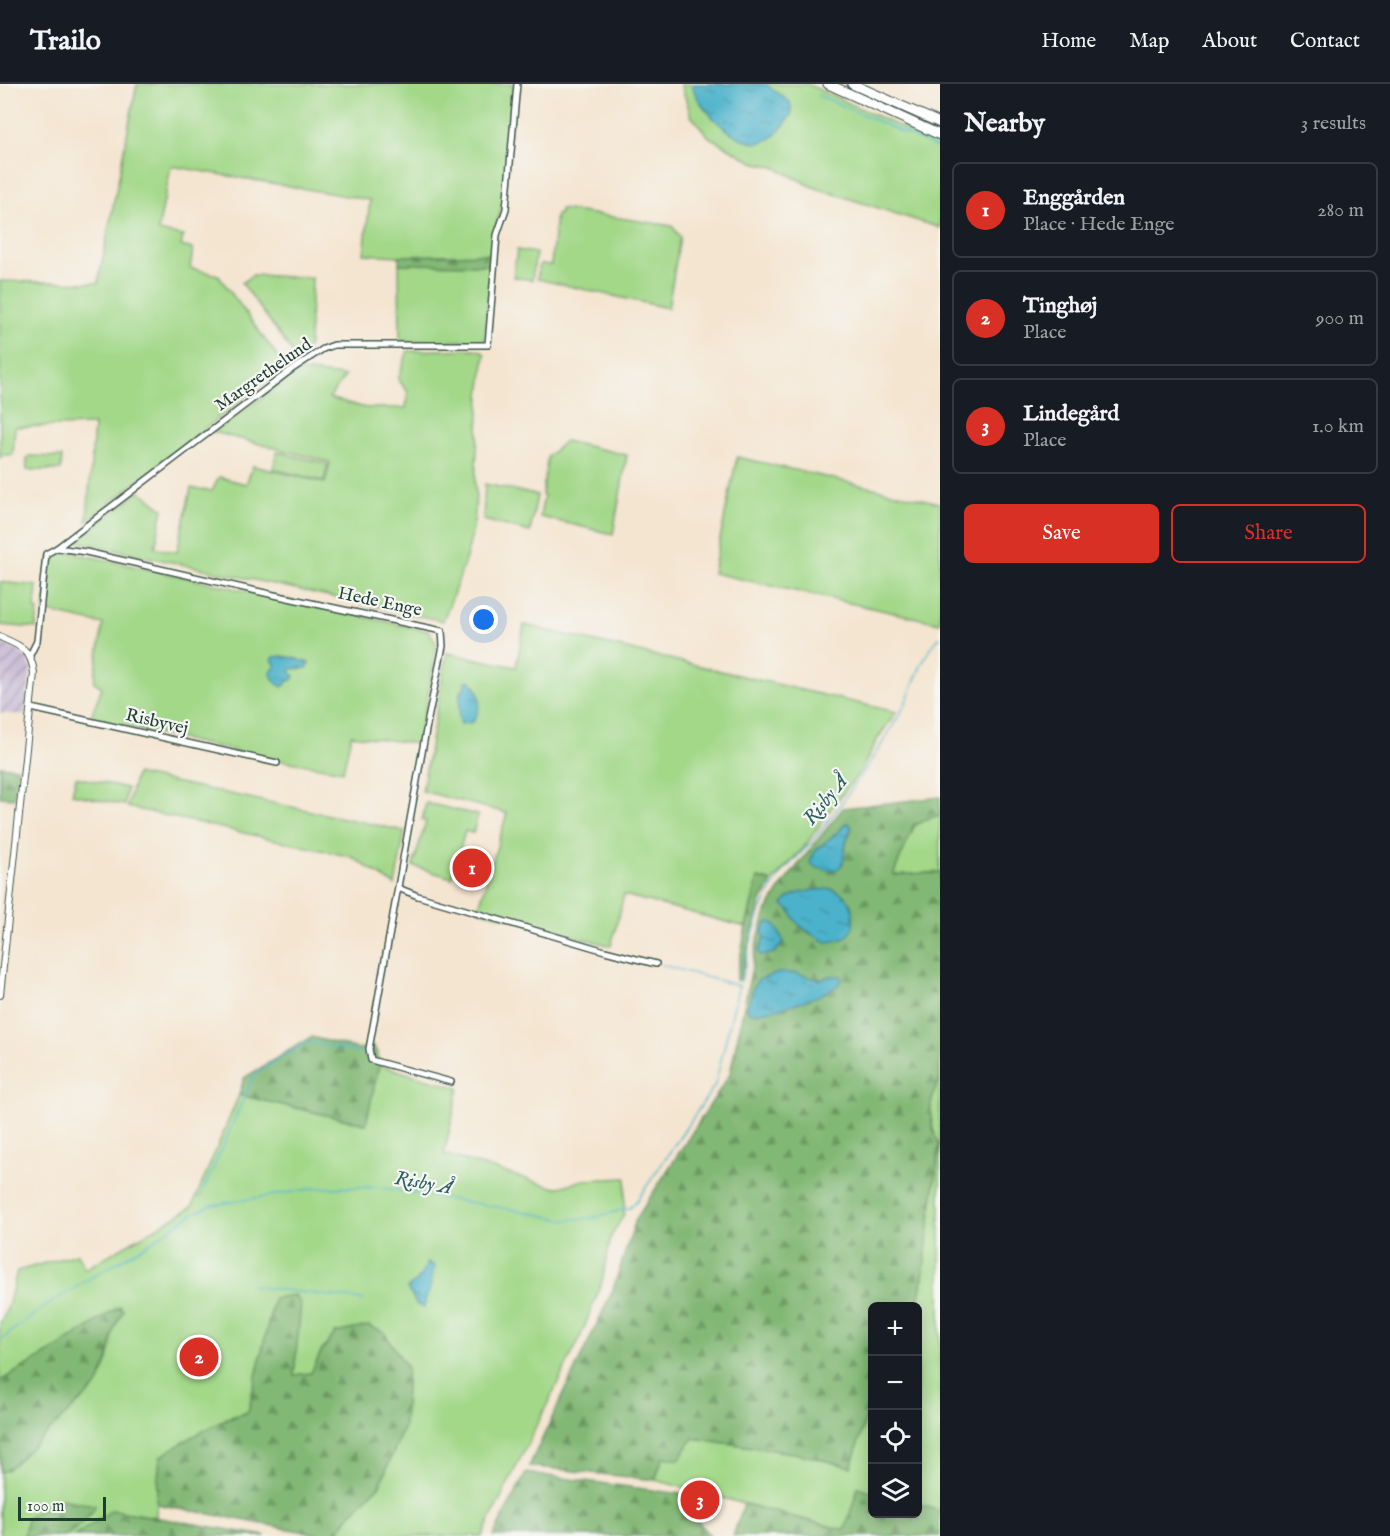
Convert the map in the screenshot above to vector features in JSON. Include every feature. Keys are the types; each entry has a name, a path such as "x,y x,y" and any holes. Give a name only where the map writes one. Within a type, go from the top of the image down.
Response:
{"highway":[{"path":"828,84 940,135"},
{"path":"852,84 940,123"}],"street":[{"name":"Margrethelund","path":"30,655 37,642 46,554 57,548 291,369 323,349 341,345 488,345 497,235 506,209 517,84"},
{"name":"Hede Enge","path":"57,548 86,552 442,631 443,646 369,1049 371,1060 451,1082"},
{"path":"0,637 18,645 30,655 34,673 0,995"},
{"name":"Risbyvej","path":"31,708 277,763"},
{"path":"398,888 418,896 656,964"}],"shaded area":[{"path":"0,642 28,658 31,670 25,715 0,713"}],"green space":[{"path":"137,84 513,84 504,201 497,223 493,254 399,256 364,254 370,200 171,166 158,231 183,236 181,246 193,249 190,268 218,275 275,353 282,368 87,521 94,425 15,427 13,455 1,455 0,459 0,281 98,283"},
{"path":"681,84 807,84 940,145 940,228 813,187 774,167 753,162 709,137 691,116"},
{"path":"560,209 672,226 680,237 668,308 537,279 540,264 551,265 556,214 560,214"},
{"path":"517,250 536,253 532,280 513,277"},
{"path":"493,254 491,265 399,264 399,256"},
{"path":"399,264 491,265 485,341 400,341"},
{"path":"253,275 312,278 309,345 297,359 242,283"},
{"path":"474,349 485,354 480,396 474,519 467,554 443,621 77,540 140,491 163,509 155,548 177,552 191,488 212,491 219,477 246,484 253,466 325,483 330,462 213,432 299,371 345,376 329,398 366,408 406,408 408,392 398,379 408,351"},
{"path":"565,441 627,455 613,534 540,517 548,456"},
{"path":"277,452 328,464 324,481 273,469"},
{"path":"29,456 62,457 61,470 27,470"},
{"path":"737,457 940,503 940,623 713,573"},
{"path":"485,484 537,495 530,532 483,520"},
{"path":"65,551 429,631 437,645 419,744 351,735 343,771 272,759 90,719 102,687 94,682 103,624 44,611 50,556 55,552"},
{"path":"0,582 37,586 36,628 0,625"},
{"path":"524,625 896,712 877,740 860,772 805,846 772,882 758,878 746,927 624,895 611,946 478,910 507,813 422,791 447,653 516,667"},
{"path":"0,766 18,768 14,798 0,797"},
{"path":"136,774 405,831 395,885 352,857 127,807"},
{"path":"76,777 127,788 124,805 72,794"},
{"path":"940,797 940,815 914,826 893,875 940,872 940,1080 933,1096 930,1112 939,1145 923,1277 918,1302 868,1302 868,1410 851,1467 800,1454 693,1438 679,1460 663,1457 655,1480 529,1466 612,1292 636,1219 730,1074 758,938 766,912 783,884 843,808","holes":["846,823 851,831 847,839 842,865 817,848 835,836","789,909 853,924 845,938 839,940 819,938 802,927","830,976 789,1004 755,1013 747,1008 753,988 820,980"]},
{"path":"426,803 478,815 473,833 465,831 452,878 413,866 426,821 422,820"},
{"path":"940,815 940,872 892,876 914,826"},
{"path":"758,878 772,882 761,901 739,981 736,980"},
{"path":"311,1037 359,1049 373,1046 378,1053 379,1065 366,1124 239,1095 244,1078"},
{"path":"379,1065 459,1088 444,1154 556,1188 584,1180 626,1178 624,1214 611,1237 602,1282 580,1338 482,1536 323,1536 334,1490 321,1352 311,1373 294,1375 296,1344 274,1298 248,1412 227,1418 160,1457 156,1517 112,1510 75,1536 0,1536 0,1323 8,1307 17,1271 77,1254 85,1269 192,1207 239,1095 365,1124"},
{"path":"940,1080 940,1511 922,1505 922,1302 918,1302 939,1145 930,1112"},
{"path":"295,1295 301,1304 294,1375 311,1373 321,1352 335,1333 368,1326 384,1332 407,1368 404,1426 380,1485 351,1514 335,1536 157,1504 160,1457 202,1431 248,1412 274,1298"},
{"path":"120,1306 123,1311 114,1329 108,1360 97,1386 7,1470 0,1472 0,1381 52,1351"},
{"path":"868,1410 868,1491 858,1488 846,1531 655,1480 663,1457 692,1438 800,1454 851,1467"},
{"path":"526,1473 681,1494 691,1512 710,1536 493,1536"},
{"path":"858,1487 868,1491 868,1518 922,1518 922,1505 940,1511 940,1536 733,1536 744,1504 845,1530"},
{"path":"61,1499 95,1505 77,1528 62,1536 24,1536 27,1519 37,1511"},
{"path":"112,1510 266,1536 75,1536"}],"water":[{"path":"692,84 765,84 790,102 792,113 776,134 763,142 742,139 731,133 709,114 695,93"},
{"path":"282,656 309,663 307,668 291,669 290,672 295,676 282,687 275,682 270,673 276,666 272,660 274,657"},
{"path":"469,680 479,694 478,711 473,722 461,724 459,718 460,692 465,682"},
{"path":"846,823 851,827 845,845 844,860 840,866 837,869 828,870 810,863 815,851"},
{"path":"832,889 848,900 851,905 853,923 846,937 827,942 801,926 783,905 791,896 797,894"},
{"path":"768,922 774,923 784,942 774,953 761,956 758,952 764,938 762,930"},
{"path":"778,973 795,973 820,980 830,976 841,976 842,980 837,986 814,997 771,1010 750,1013 747,1008 758,980"},
{"path":"428,1263 435,1266 432,1286 424,1307 417,1305 407,1288 417,1281"}],"waterway":[{"path":"818,95 940,149"},
{"name":"Risby Å","path":"741,981 758,920 773,886 815,838 870,762 900,714 927,654 940,637"},
{"path":"662,965 739,986"},
{"name":"Risby Å","path":"0,1341 34,1314 71,1290 146,1245 187,1217 213,1205 317,1188 378,1187 563,1220 592,1218 630,1208 715,1085 739,985"},
{"path":"200,1198 254,1075 308,1042 361,1053"},
{"path":"251,1286 364,1300"}],"place":[{"name":"Enggården","path":"472,868"},
{"name":"Tinghøj","path":"199,1357"},
{"name":"Lindegård","path":"700,1500"}]}
